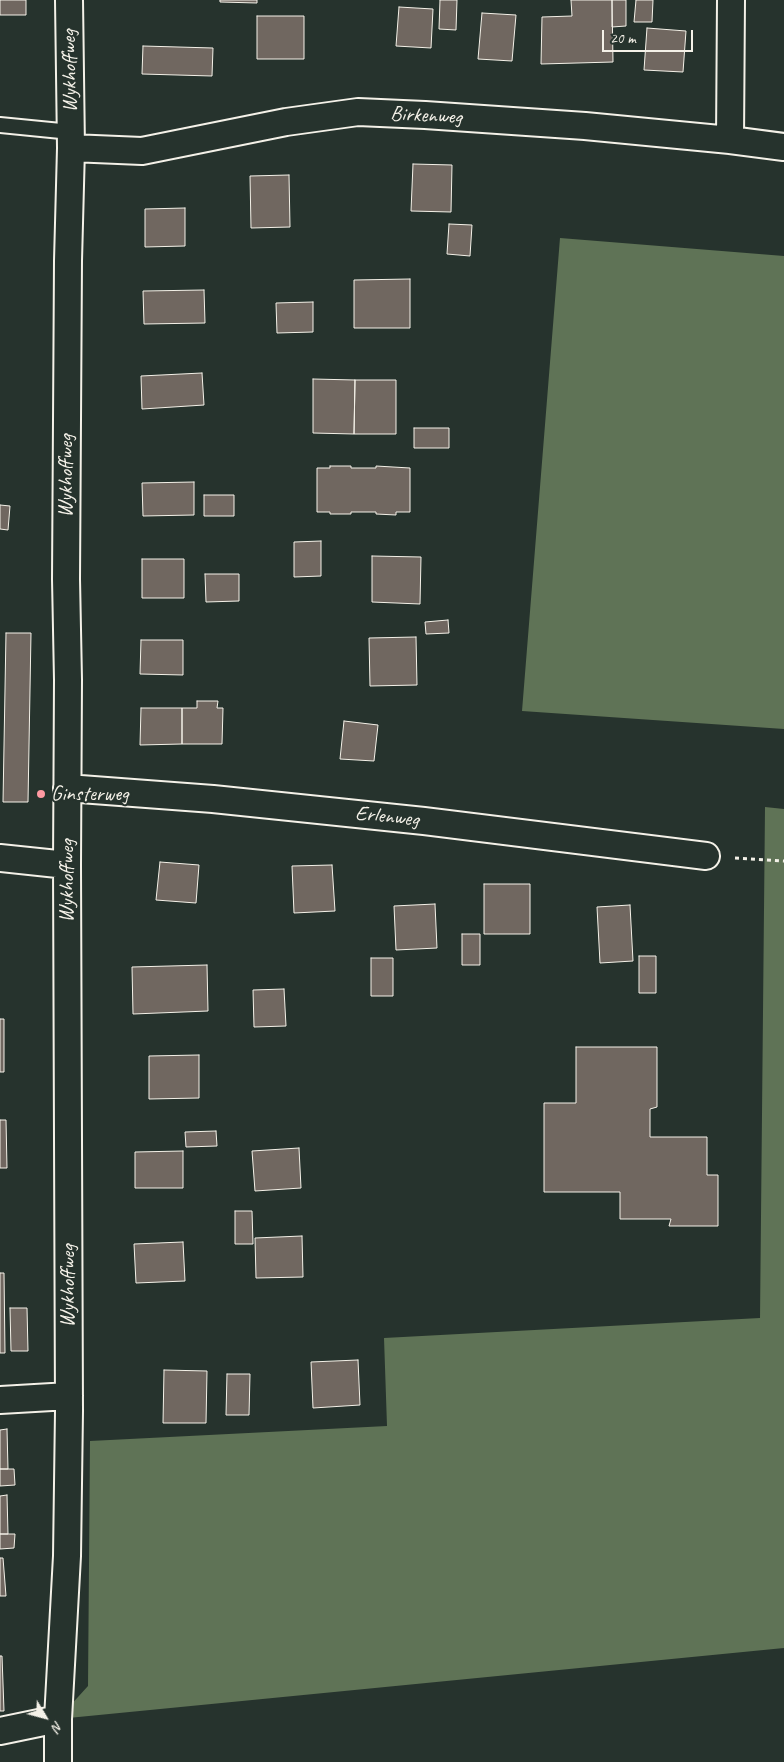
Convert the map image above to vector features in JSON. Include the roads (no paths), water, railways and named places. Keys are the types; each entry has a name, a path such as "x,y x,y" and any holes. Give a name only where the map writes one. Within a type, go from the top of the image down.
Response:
{"street":[{"name":"Wykhoffweg","path":"58,1762 58,1719 67,1556 69,1396 66,580 68,267 71,140 69,0"},
{"path":"730,140 732,0"},
{"name":"Birkenweg","path":"71,140 142,151 286,122 358,112 585,126 784,147"},
{"name":"Erlenweg","path":"67,788 213,799 424,821 706,856"},
{"path":"0,858 67,865"},
{"path":"0,1400 69,1396"},
{"path":"0,1732 58,1719"}],"lane":[{"path":"0,125 71,140"}],"place":[{"name":"Ginsterweg","path":"41,794"}]}
